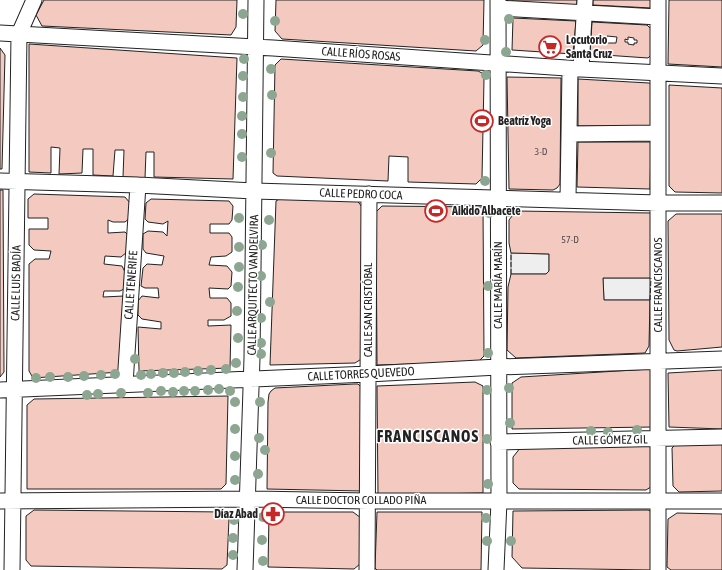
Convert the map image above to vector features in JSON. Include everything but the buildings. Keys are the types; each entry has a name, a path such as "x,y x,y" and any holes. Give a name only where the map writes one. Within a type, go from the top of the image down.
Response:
{"street":[{"name":"CALLE LUIS BADÍA","path":"12,570 6,501 7,390 17,181 19,34 34,0"},
{"name":"CALLE ARQUITECTO VANDELVIRA","path":"245,570 251,379 256,0"},
{"name":"CALLE FRANCISCANOS","path":"658,0 658,570"},
{"path":"498,4 585,7 658,17"},
{"name":"CALLE MARÍA MARÍN","path":"496,570 498,501 498,4"},
{"path":"568,199 569,134 575,69 585,7"},
{"name":"CALLE RÍOS ROSAS","path":"0,33 256,47 575,69 722,76"},
{"path":"569,134 658,133"},
{"name":"CALLE PEDRO COCA","path":"0,181 138,185 254,191 568,199 658,203 722,203"},
{"name":"CALLE TENERIFE","path":"125,384 138,185"},
{"name":"CALLE SAN CRISTÓBAL","path":"367,570 369,194"},
{"name":"CALLE TORRES QUEVEDO","path":"7,390 498,367 722,359"},
{"name":"CALLE GÓMEZ GIL","path":"498,442 722,437"},
{"name":"CALLE DOCTOR COLLADO PIÑA","path":"6,501 247,499 368,501 722,501"}],"shaded area":[{"path":"511,253 549,254 549,271 546,274 511,274"},
{"path":"603,278 651,278 650,300 604,300"}],"fence":[{"path":"511,253 511,274"},
{"path":"650,300 651,278"}],"place":[{"name":"Locutorio Santa Cruz","path":"550,47"},
{"name":"Beatríz Yoga","path":"482,121"},
{"name":"Aikido Albacete","path":"436,211"},
{"name":"Díaz Abad","path":"273,514"}],"district":[{"name":"FRANCISCANOS","path":"428,436"}]}
